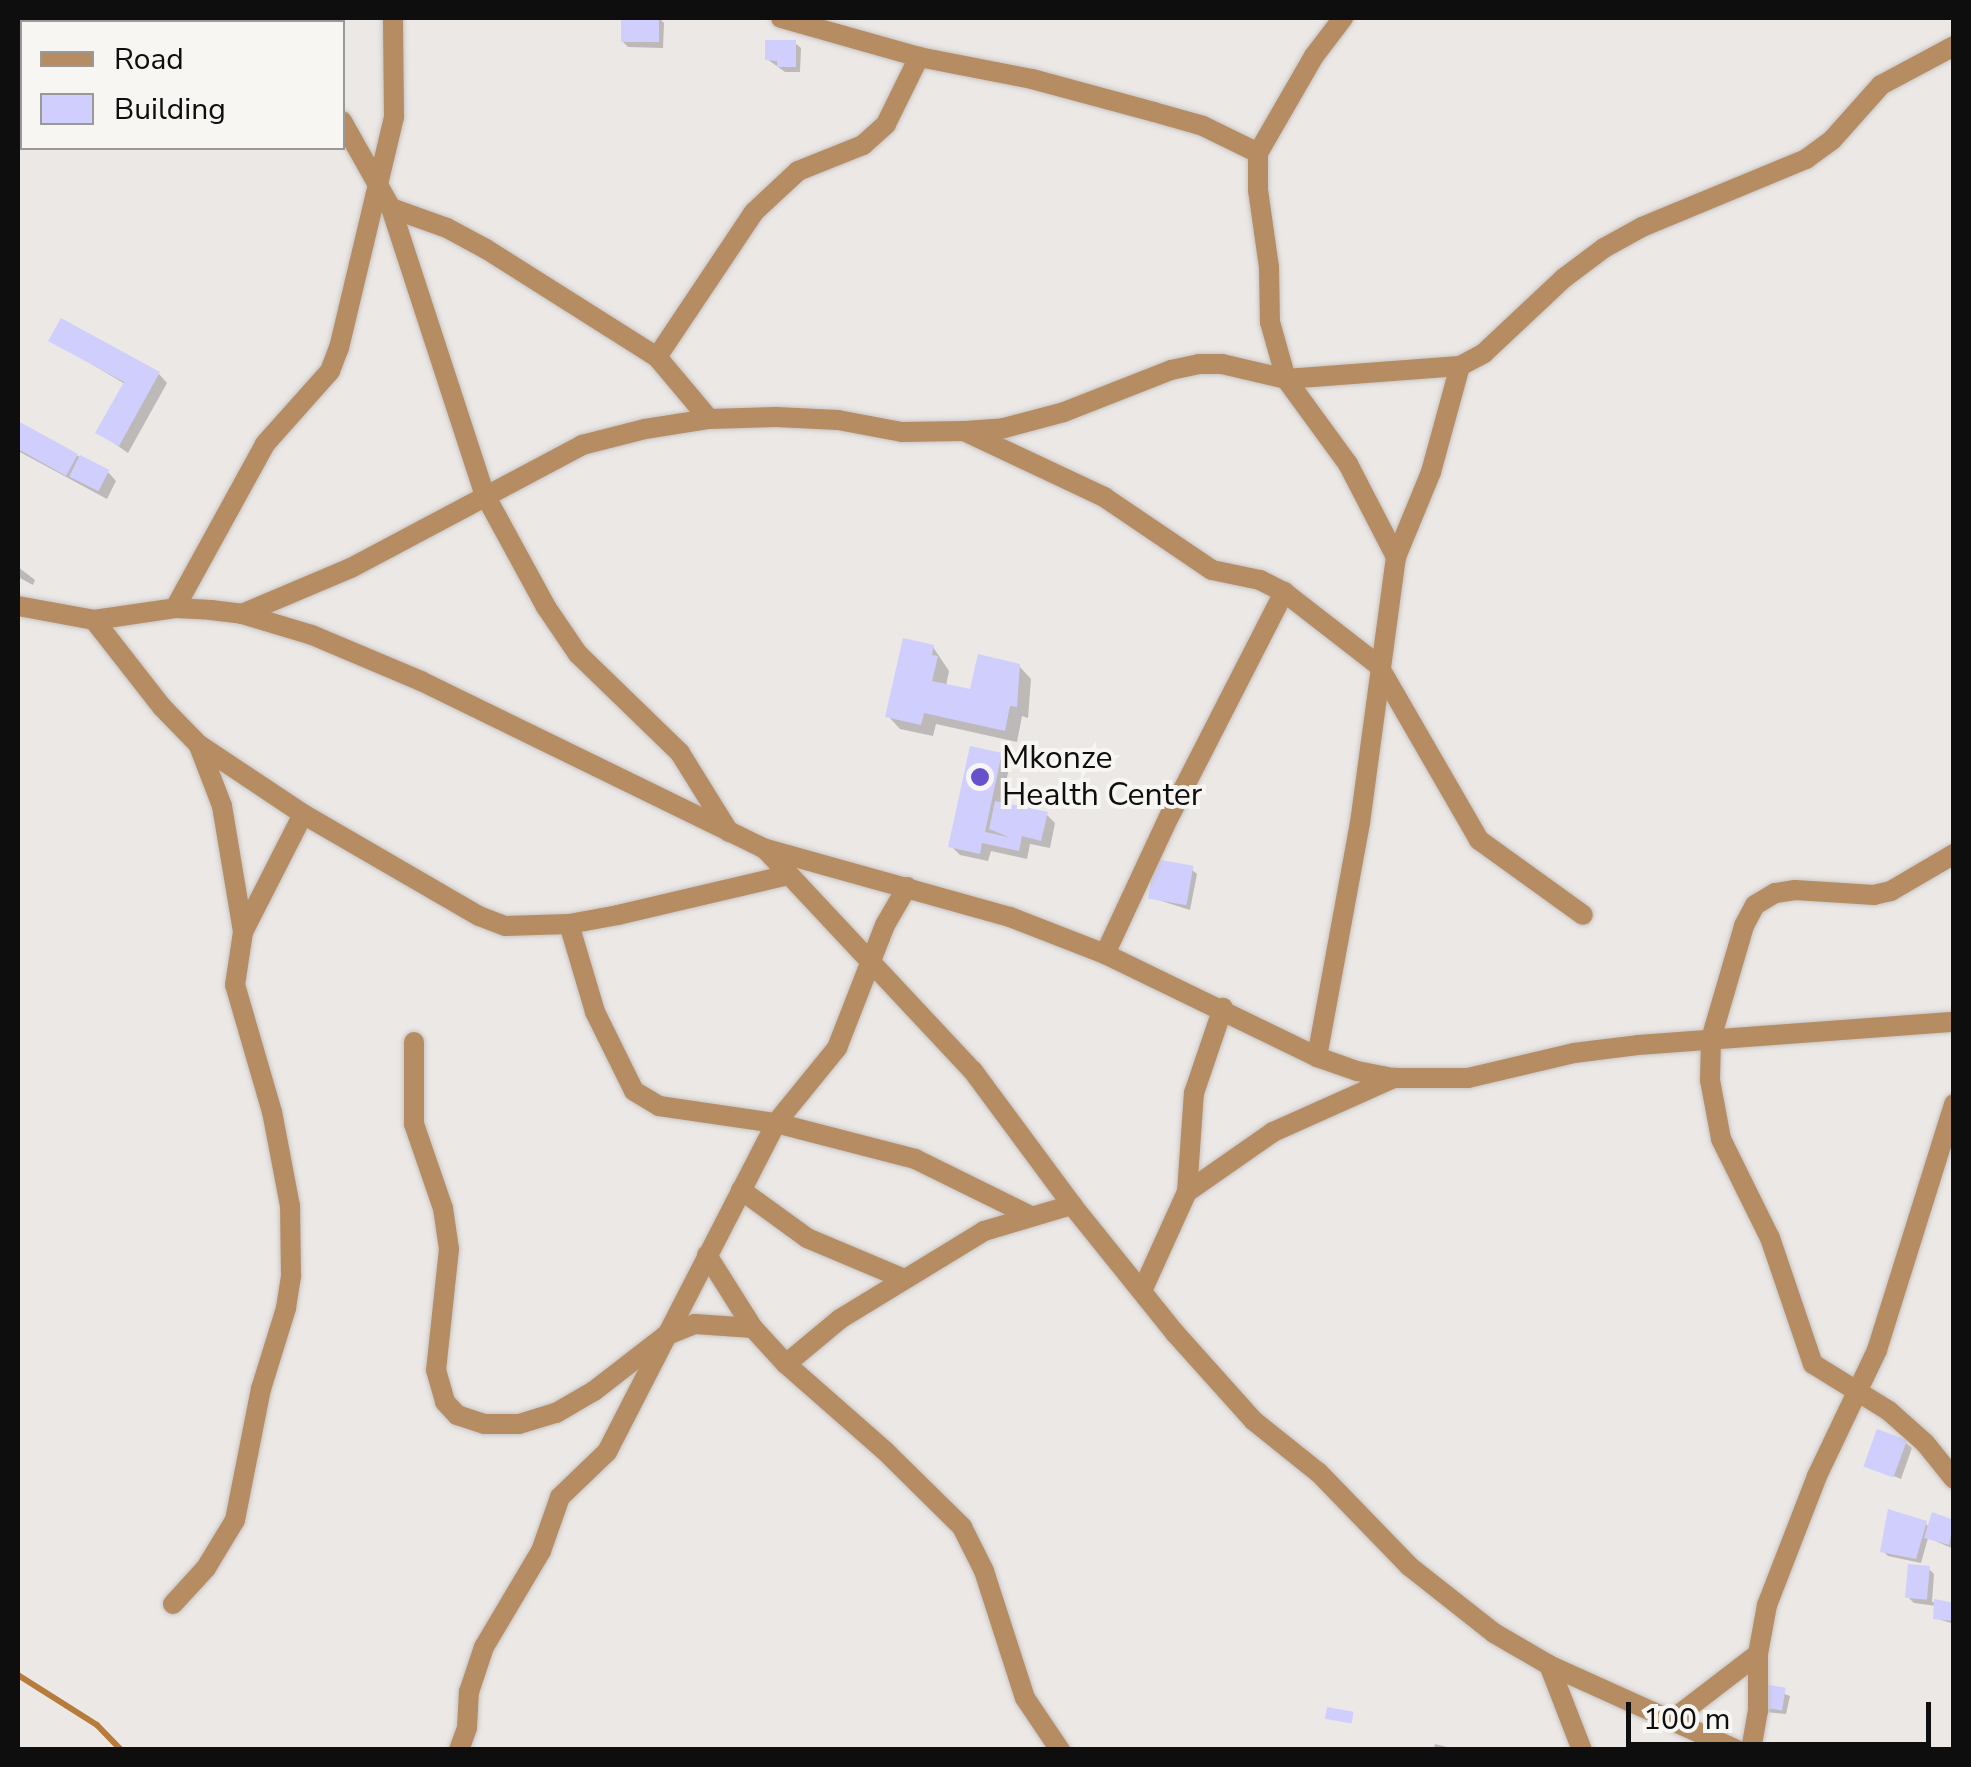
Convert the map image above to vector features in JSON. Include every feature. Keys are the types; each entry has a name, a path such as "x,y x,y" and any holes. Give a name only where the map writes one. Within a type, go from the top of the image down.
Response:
{"street":[{"path":"174,608 266,444 330,371 394,117 393,18"},
{"path":"781,18 920,57 1032,79 1154,112 1203,126 1258,153"},
{"path":"1344,18 1314,56 1258,153 1270,322 1286,380 1348,464 1396,557"},
{"path":"242,614 351,568 582,445 709,419 838,420 902,432 964,431 1004,428 1064,412 1171,370 1199,364 1246,368 1286,380 1460,366 1484,353 1564,278 1604,248 1642,228 1806,160 1832,140 1882,85 1954,46"},
{"path":"657,357 754,212 798,170 863,145 886,124 920,57"},
{"path":"345,127 391,208 485,495 546,607 578,654 680,753 729,832"},
{"path":"391,208 473,242 657,357 709,419"},
{"path":"1318,1057 1360,823 1378,665 1396,557 1431,472 1460,366"},
{"path":"964,431 1104,497 1212,570 1260,580 1284,592 1378,665 1479,840 1583,915"},
{"path":"1105,954 1169,817 1284,592"},
{"path":"18,606 94,620 174,608 242,614 312,635 421,681 764,848 1010,917 1105,954 1318,1057 1394,1078 1468,1078 1574,1053 1954,1022"},
{"path":"94,620 162,707 198,744 302,814 480,916 505,926 569,924 789,876"},
{"path":"172,1604 206,1568 235,1520 249,1442 291,1275 290,1206 272,1112 235,986 242,932 222,806 198,744"},
{"path":"242,932 302,814"},
{"path":"764,848 973,1071 1142,1292 1254,1421 1319,1472 1408,1566 1494,1633 1549,1665 1737,1750"},
{"path":"1954,854 1891,891 1874,895 1795,890 1775,893 1755,905 1744,926 1711,1039 1713,1111 1721,1139 1770,1238 1805,1348 1822,1373 1913,1432 1954,1479"},
{"path":"460,1750 467,1728 468,1692 484,1647 541,1551 560,1497 607,1452 776,1123 837,1048 885,925 907,887"},
{"path":"569,924 595,1012 634,1091 659,1106 776,1123 916,1159 1032,1216"},
{"path":"1142,1292 1187,1192 1194,1092 1222,1008"},
{"path":"414,1042 414,1124 443,1208 449,1249 436,1370 445,1402 457,1416 484,1424 520,1424 556,1413 594,1391 665,1336 695,1324 753,1328"},
{"path":"1187,1192 1272,1132 1394,1078"},
{"path":"1752,1750 1758,1711 1758,1654 1774,1586 1885,1328 1954,1104"},
{"path":"740,1190 807,1238 902,1278"},
{"path":"786,1364 840,1319 984,1230 1072,1204"},
{"path":"706,1255 753,1328 786,1364 884,1450 962,1527 984,1571 1026,1698 1060,1750"},
{"path":"1672,1720 1758,1654"},
{"path":"1549,1665 1582,1750"}],"building":[{"path":"621,18 659,18 659,42 621,42"},
{"path":"765,40 796,40 796,67 777,67 777,61 765,60"},
{"path":"61,318 160,372 119,446 95,433 124,382 48,341"},
{"path":"18,421 78,454 66,476 18,449"},
{"path":"80,455 109,470 99,491 69,476"},
{"path":"903,638 934,645 932,655 938,656 932,681 970,689 978,654 1020,664 1017,707 1010,706 1005,731 924,713 921,725 885,717"},
{"name":"Mkonze Health Center","path":"970,746 1002,753 985,832 1009,837 989,829 995,801 1048,812 1041,841 1022,836 1019,851 982,843 980,854 948,847"},
{"path":"1155,859 1193,866 1186,905 1148,898"},
{"path":"1877,1429 1907,1440 1893,1478 1863,1467"},
{"path":"1888,1509 1927,1521 1916,1559 1880,1552"},
{"path":"1932,1512 1954,1520 1949,1545 1924,1538"},
{"path":"1908,1564 1930,1566 1927,1600 1905,1598"},
{"path":"1934,1599 1954,1603 1954,1621 1933,1619"},
{"path":"1762,1684 1786,1688 1782,1710 1758,1707"},
{"path":"1327,1707 1354,1712 1352,1724 1325,1719"}],"waterway":[{"path":"18,1675 97,1725 121,1750"}],"place":[{"name":"Mkonze Health Center","path":"980,777"}]}
